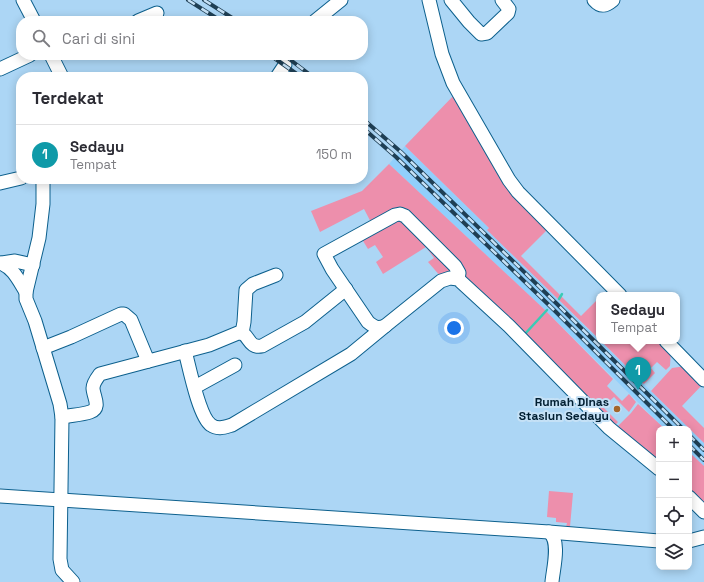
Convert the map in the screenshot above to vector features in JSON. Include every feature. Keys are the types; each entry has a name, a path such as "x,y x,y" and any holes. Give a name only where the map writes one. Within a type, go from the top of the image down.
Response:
{"street":[{"path":"23,0 31,16"},
{"path":"321,16 341,0"},
{"path":"429,0 442,54 453,83 509,180 518,192 617,292"},
{"path":"594,0 603,6 607,5 613,0"},
{"path":"434,18 452,1 481,34 487,33 508,13 508,2"},
{"path":"150,16 158,13"},
{"path":"0,69 19,60"},
{"path":"55,60 60,72"},
{"path":"281,72 289,60"},
{"path":"0,183 16,179"},
{"path":"43,184 43,204 39,238 26,292 26,299 57,392 62,417 60,564 66,575 73,582"},
{"path":"385,326 379,328 374,327 368,322 332,269 324,254 395,215 400,214 405,216 455,266 459,273 458,279"},
{"path":"1,263 15,261 32,265"},
{"path":"1,263 9,267 14,272 26,292"},
{"path":"242,333 246,290 253,284 276,275"},
{"path":"186,351 202,413 210,425 221,428 232,425 351,354 441,281 450,278 458,279 510,326 609,428 656,467"},
{"path":"242,333 255,347 262,346 304,322 346,289"},
{"path":"43,348 124,314 131,320 148,361"},
{"path":"62,417 94,410 97,402 93,387 100,374 209,345 238,333 242,333"},
{"path":"669,344 704,380"},
{"path":"195,387 235,365"},
{"path":"0,496 549,532 656,541"},
{"path":"690,498 704,512"},
{"path":"549,532 552,534 555,541 552,582"},
{"path":"554,562 564,543 580,535"},
{"path":"692,541 704,537"},
{"path":"692,543 704,546"}],"shaded area":[{"path":"455,94 549,228 521,256 581,316 596,301 596,336 487,230 489,228 405,146"},
{"path":"405,146 489,228 487,230 596,337 596,344 603,344 687,426 662,426 544,309 389,164"},
{"path":"389,164 544,309 613,379 607,386 622,401 629,394 636,402 629,412 614,397 603,407 618,422 612,428 463,278 441,277 428,262 434,258 426,247 383,274 376,262 383,257 375,245 368,249 360,236 374,228 364,209 320,232 311,211 362,191"},
{"path":"604,344 664,344 671,350 670,366 666,370 657,362 651,368 655,373 644,384"},
{"path":"686,366 703,384 682,406 704,428 704,443 692,431 692,426 687,426 651,391 672,368"},
{"path":"638,404 662,426 656,426 656,464 614,430"},
{"path":"692,431 704,443 704,466 692,455"},
{"path":"692,455 704,466 704,508 692,497"},
{"path":"549,491 573,493 570,527 566,527 567,523 556,522 556,518 547,517"}],"waterway":[{"path":"559,299 562,294"},
{"path":"524,335 547,310"}],"railway":[{"path":"188,0 213,16"},
{"path":"204,0 229,16"},
{"path":"277,60 294,72"},
{"path":"291,60 306,72"},
{"path":"368,123 401,152 596,343"},
{"path":"368,132 396,157 553,309 670,426"},
{"path":"597,344 680,426"},
{"path":"692,438 704,450"},
{"path":"692,448 704,460"}],"place":[{"name":"Sedayu","path":"638,390"},
{"name":"Rumah Dinas Stasiun Sedayu","path":"617,409"}]}
